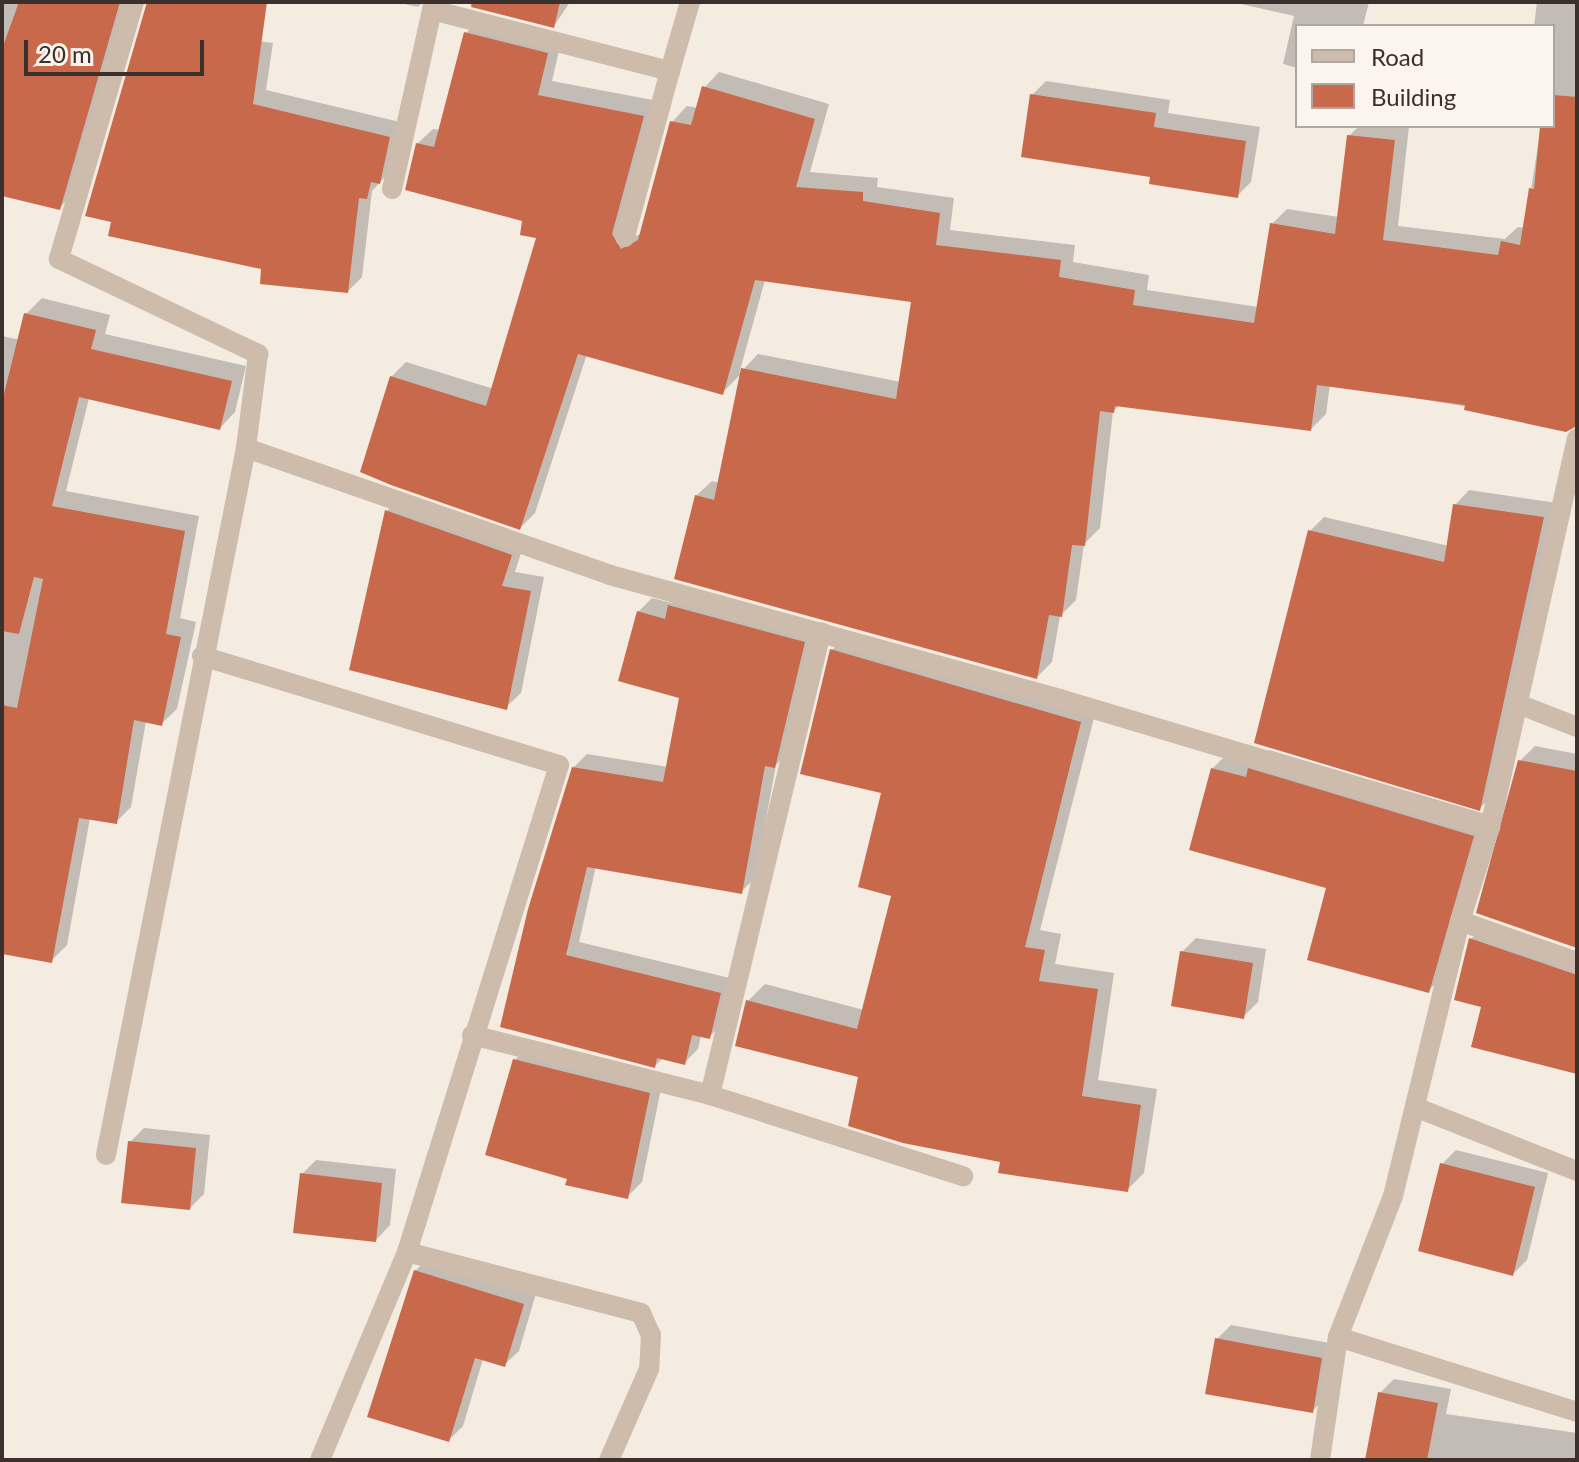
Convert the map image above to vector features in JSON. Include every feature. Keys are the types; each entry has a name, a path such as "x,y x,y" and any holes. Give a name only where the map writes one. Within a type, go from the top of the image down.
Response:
{"street":[{"path":"106,1155 202,656 246,448 258,354 59,259 134,2"},
{"path":"625,237 690,2"},
{"path":"392,189 433,6 670,71"},
{"path":"1320,1460 1338,1337 1393,1196 1460,921 1490,827 1518,704 1570,505 1577,439"},
{"path":"246,448 610,575 821,632 1490,827"},
{"path":"710,1095 821,632"},
{"path":"202,656 559,765 472,1035 407,1252 320,1460"},
{"path":"1518,704 1577,727"},
{"path":"1460,921 1577,962"},
{"path":"472,1035 710,1095 963,1176"},
{"path":"1415,1107 1577,1171"},
{"path":"407,1252 641,1313 651,1335 649,1369 609,1460"},
{"path":"1338,1337 1577,1412"}],"building":[{"path":"19,2 120,2 60,210 2,196 2,49"},
{"path":"147,2 267,2 253,104 390,137 380,184 371,182 367,199 359,198 348,293 260,284 261,269 108,236 111,222 85,216"},
{"path":"472,2 560,2 554,28 471,7"},
{"path":"464,32 548,53 538,95 644,116 612,234 621,249 638,240 670,121 691,125 702,86 815,119 796,187 863,192 863,201 940,213 936,245 1061,260 1059,277 1135,290 1133,305 1254,323 1270,223 1335,234 1347,135 1395,140 1383,240 1498,255 1501,241 1520,245 1529,188 1534,189 1540,128 1555,128 1555,95 1577,97 1577,426 1566,432 1464,410 1465,405 1317,385 1311,431 1115,406 1114,413 1100,411 1085,546 1072,545 1062,617 1049,615 1037,679 674,579 695,495 714,500 741,368 896,399 911,302 755,280 723,395 578,354 520,530 360,472 390,376 486,406 536,238 520,235 522,221 405,190 416,143 434,147"},
{"path":"1030,94 1156,113 1154,127 1246,141 1238,198 1149,184 1150,177 1021,157"},
{"path":"24,313 96,330 91,349 232,381 220,430 79,397 52,506 185,531 166,634 181,637 162,726 134,720 117,824 79,818 52,963 2,954 2,705 17,708 43,579 34,577 19,634 2,631 2,402"},
{"path":"1453,504 1544,517 1480,811 1254,743 1308,530 1444,562"},
{"path":"385,510 512,555 502,586 531,591 507,710 349,670"},
{"path":"668,605 805,642 775,768 765,766 742,894 587,867 566,955 721,993 710,1039 692,1035 685,1065 657,1058 655,1068 500,1027 528,909 572,767 663,782 679,698 618,681 637,611 665,619"},
{"path":"830,649 1081,722 1025,947 1045,950 1039,981 1098,989 1082,1096 1141,1105 1128,1192 998,1173 1000,1162 903,1143 848,1126 858,1077 735,1046 746,1000 857,1029 891,896 858,887 881,793 800,774"},
{"path":"1518,760 1577,771 1577,948 1476,913"},
{"path":"1211,768 1246,777 1248,768 1474,836 1429,993 1307,960 1326,888 1189,850"},
{"path":"1469,938 1577,975 1577,1074 1471,1047 1481,1007 1454,1000"},
{"path":"1180,951 1253,963 1244,1019 1171,1006"},
{"path":"513,1059 650,1093 628,1199 565,1185 567,1179 485,1155"},
{"path":"128,1141 196,1148 190,1210 121,1203"},
{"path":"1440,1163 1535,1187 1513,1276 1418,1251"},
{"path":"300,1173 382,1183 376,1242 293,1233"},
{"path":"414,1270 524,1304 505,1367 475,1358 449,1442 367,1417"},
{"path":"1215,1338 1322,1358 1313,1413 1205,1394"},
{"path":"1378,1392 1438,1403 1427,1460 1365,1460"}]}
